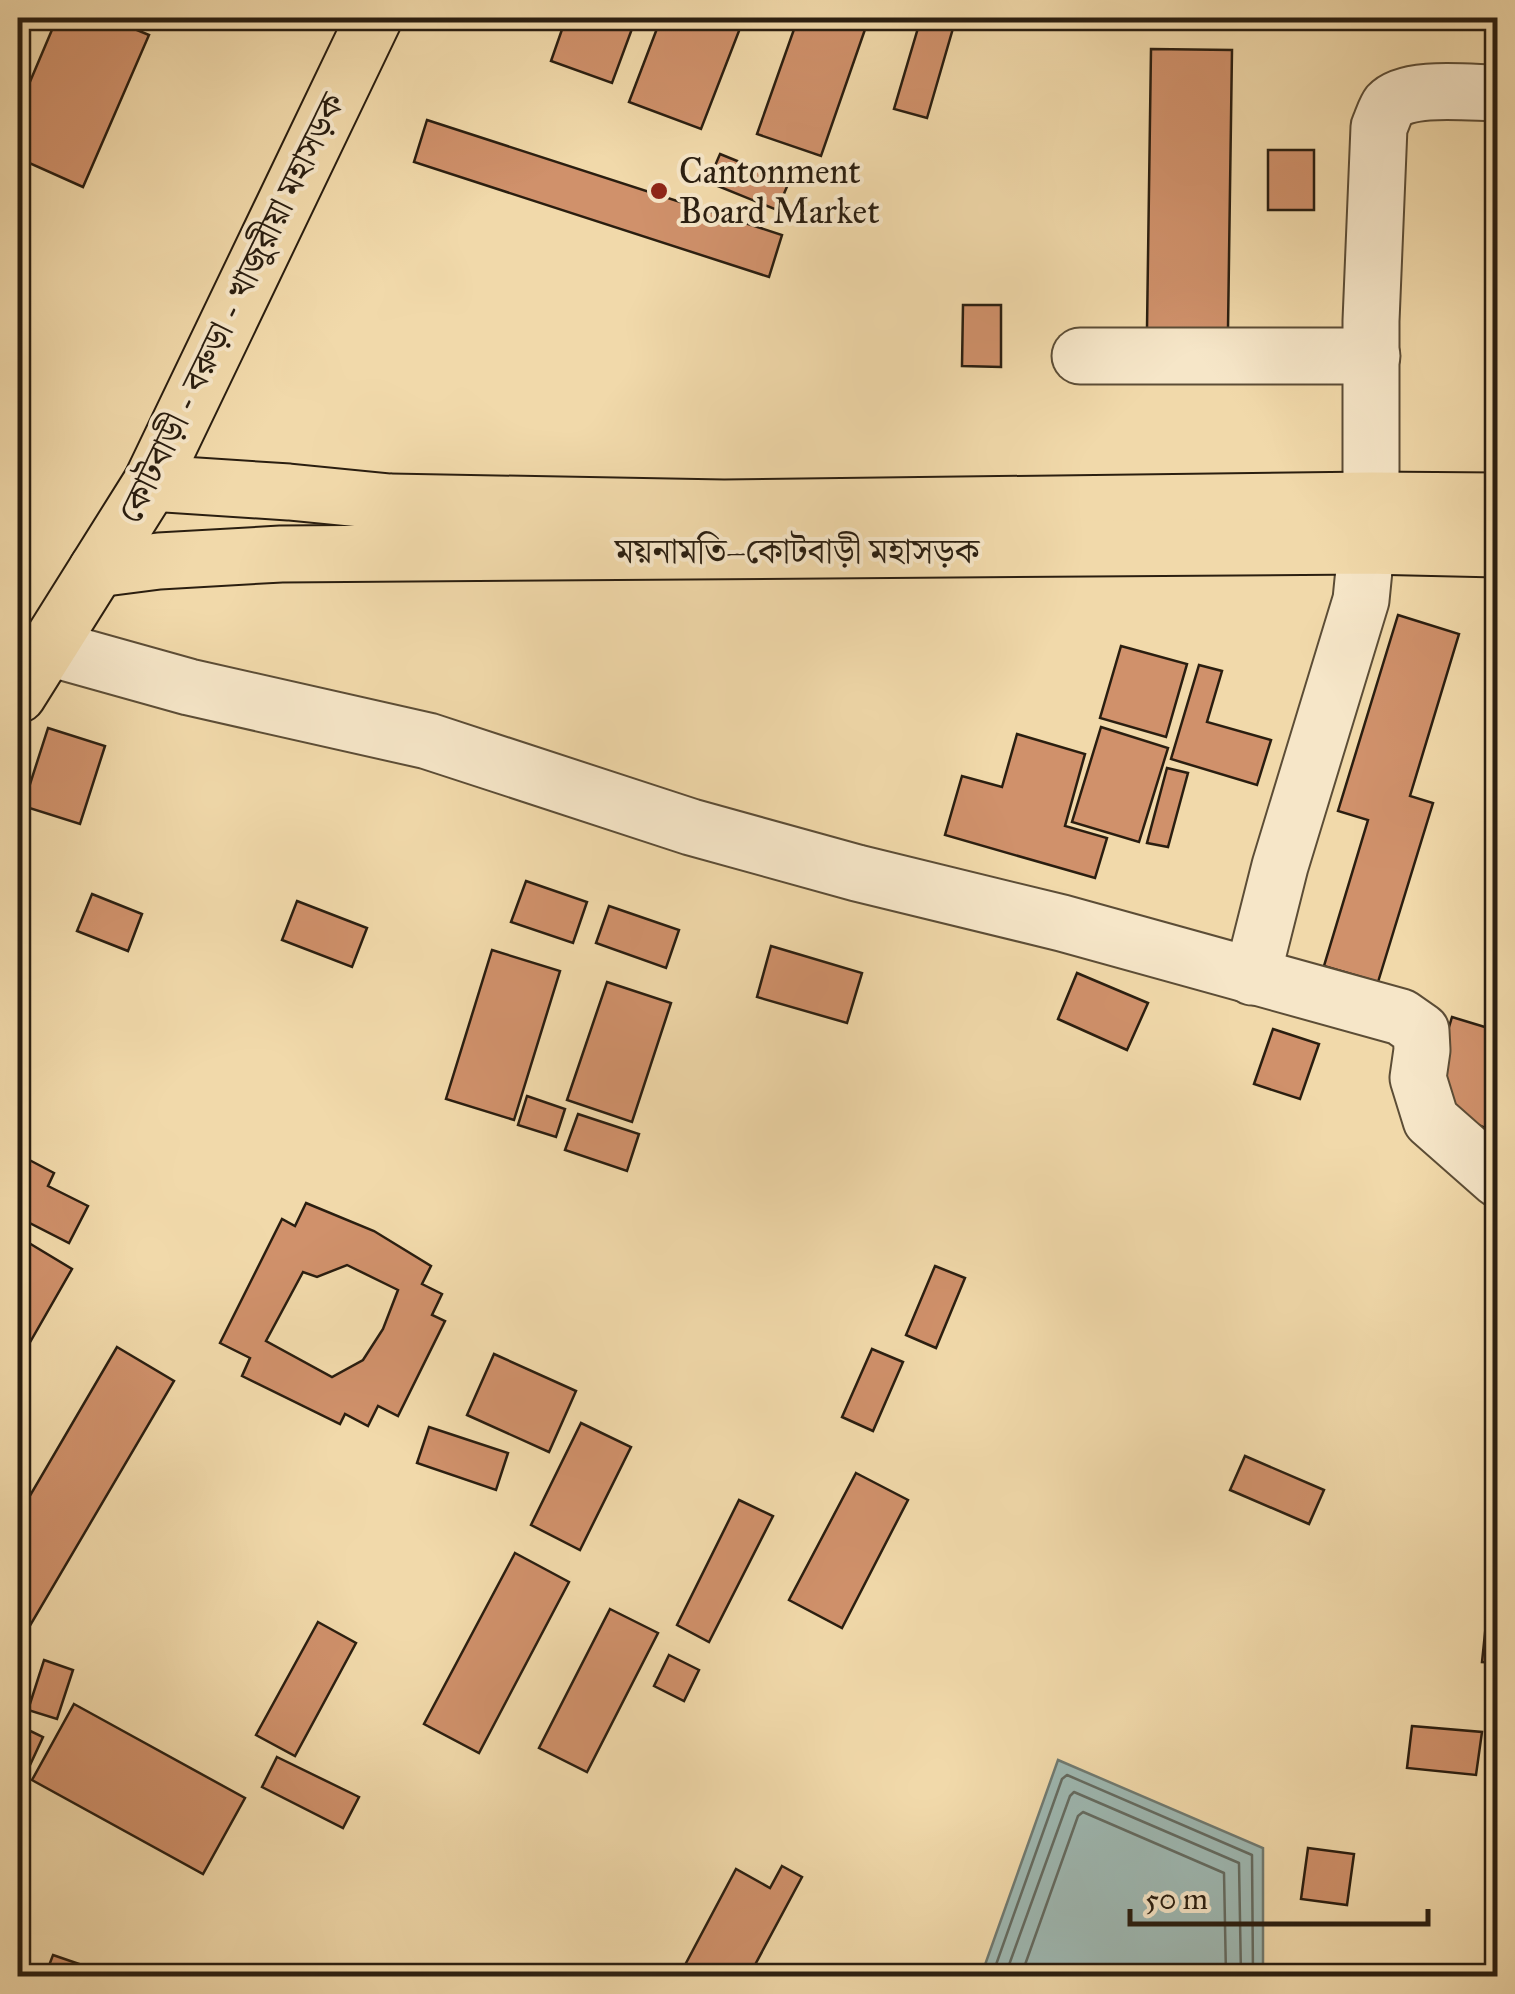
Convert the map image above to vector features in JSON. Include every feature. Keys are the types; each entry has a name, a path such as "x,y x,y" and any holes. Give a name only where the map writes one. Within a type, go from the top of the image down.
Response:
{"main road":[{"name":"কোটবাড়ী - বরুড়া - খাজুরীয়া মহাসড়ক","path":"18,695 150,483 374,18"},
{"name":"ময়নামতি–কোটবাড়ী মহাসড়ক","path":"150,483 390,502 1369,523 1498,548"},
{"name":"ময়নামতি–কোটবাড়ী মহাসড়ক","path":"97,569 280,554 1369,523 1498,502"}],"street":[{"path":"1252,977 1280,866 1360,600 1369,523 1371,321 1380,127 1389,105 1405,95 1498,93"},
{"path":"1080,356 1372,356"},
{"path":"46,647 190,687 428,741 691,827 1062,923 1401,1017 1421,1031 1418,1078 1431,1120 1498,1179"}],"water":[{"path":"1058,1760 1263,1848 1263,1976 981,1976"}],"building":[{"path":"57,18 108,18 149,35 83,187 18,158 18,110"},
{"path":"566,18 636,18 612,83 551,61"},
{"path":"661,18 744,18 701,129 629,102"},
{"path":"798,18 869,18 821,156 757,134"},
{"path":"921,18 956,18 927,118 894,109"},
{"path":"1151,49 1232,50 1228,329 1147,328"},
{"path":"427,120 782,235 769,277 414,162"},
{"path":"1268,150 1314,150 1314,210 1268,210"},
{"path":"720,154 789,182 777,210 708,182"},
{"path":"963,305 1001,305 1001,367 962,366"},
{"path":"1398,615 1459,634 1410,796 1433,803 1378,982 1324,966 1368,820 1338,811"},
{"path":"1121,646 1187,664 1166,737 1100,718"},
{"path":"1199,665 1222,671 1207,722 1271,740 1257,785 1171,759"},
{"path":"1101,727 1168,748 1139,842 1072,822"},
{"path":"48,728 105,746 80,824 23,806"},
{"path":"1017,734 1085,754 1065,826 1107,838 1095,878 945,835 962,776 1002,787"},
{"path":"1167,768 1188,773 1168,847 1147,843"},
{"path":"526,881 587,902 573,943 511,922"},
{"path":"92,894 142,914 128,951 77,931"},
{"path":"297,901 367,928 352,967 282,940"},
{"path":"609,906 679,930 666,968 596,943"},
{"path":"771,946 862,973 847,1023 757,997"},
{"path":"492,950 560,971 514,1120 446,1099"},
{"path":"1077,973 1148,1003 1127,1050 1058,1019"},
{"path":"607,982 671,1003 632,1122 567,1100"},
{"path":"1452,1017 1498,1031 1498,1134 1470,1121 1433,1081"},
{"path":"1273,1029 1319,1044 1300,1099 1254,1084"},
{"path":"527,1096 565,1109 556,1137 518,1125"},
{"path":"578,1114 639,1134 627,1171 565,1150"},
{"path":"18,1154 54,1173 48,1186 88,1206 69,1243 18,1217"},
{"path":"306,1203 374,1231 431,1266 422,1284 442,1294 432,1315 445,1321 398,1416 378,1406 368,1426 345,1414 340,1424 242,1376 250,1358 220,1343 282,1219 295,1226","holes":["347,1265 398,1290 383,1329 363,1360 332,1377 266,1341 303,1272 317,1277"]},
{"path":"19,1237 72,1269 25,1351 18,1346"},
{"path":"935,1266 965,1278 936,1348 906,1335"},
{"path":"117,1347 174,1381 18,1646 18,1516"},
{"path":"872,1349 903,1362 873,1431 842,1417"},
{"path":"494,1354 576,1391 549,1452 467,1415"},
{"path":"581,1423 631,1447 580,1550 531,1525"},
{"path":"429,1427 508,1453 496,1490 417,1463"},
{"path":"1245,1456 1324,1490 1309,1524 1230,1490"},
{"path":"856,1473 908,1500 842,1628 789,1600"},
{"path":"739,1500 773,1516 709,1642 677,1625"},
{"path":"515,1553 569,1582 479,1753 424,1724"},
{"path":"1488,1604 1498,1605 1498,1663 1482,1662"},
{"path":"610,1609 658,1633 587,1772 539,1748"},
{"path":"318,1622 356,1643 295,1756 256,1735"},
{"path":"669,1655 699,1670 684,1701 654,1686"},
{"path":"44,1660 73,1670 57,1719 28,1710"},
{"path":"74,1704 245,1798 203,1874 32,1780"},
{"path":"18,1725 43,1737 18,1791"},
{"path":"1412,1726 1482,1732 1476,1775 1407,1768"},
{"path":"277,1757 359,1797 343,1828 262,1787"},
{"path":"1308,1848 1354,1854 1347,1905 1301,1899"},
{"path":"782,1866 802,1877 749,1976 706,1976 685,1965 736,1869 770,1888"},
{"path":"53,1955 114,1976 45,1976"}],"place":[{"name":"Cantonment Board Market","path":"659,191"}]}
